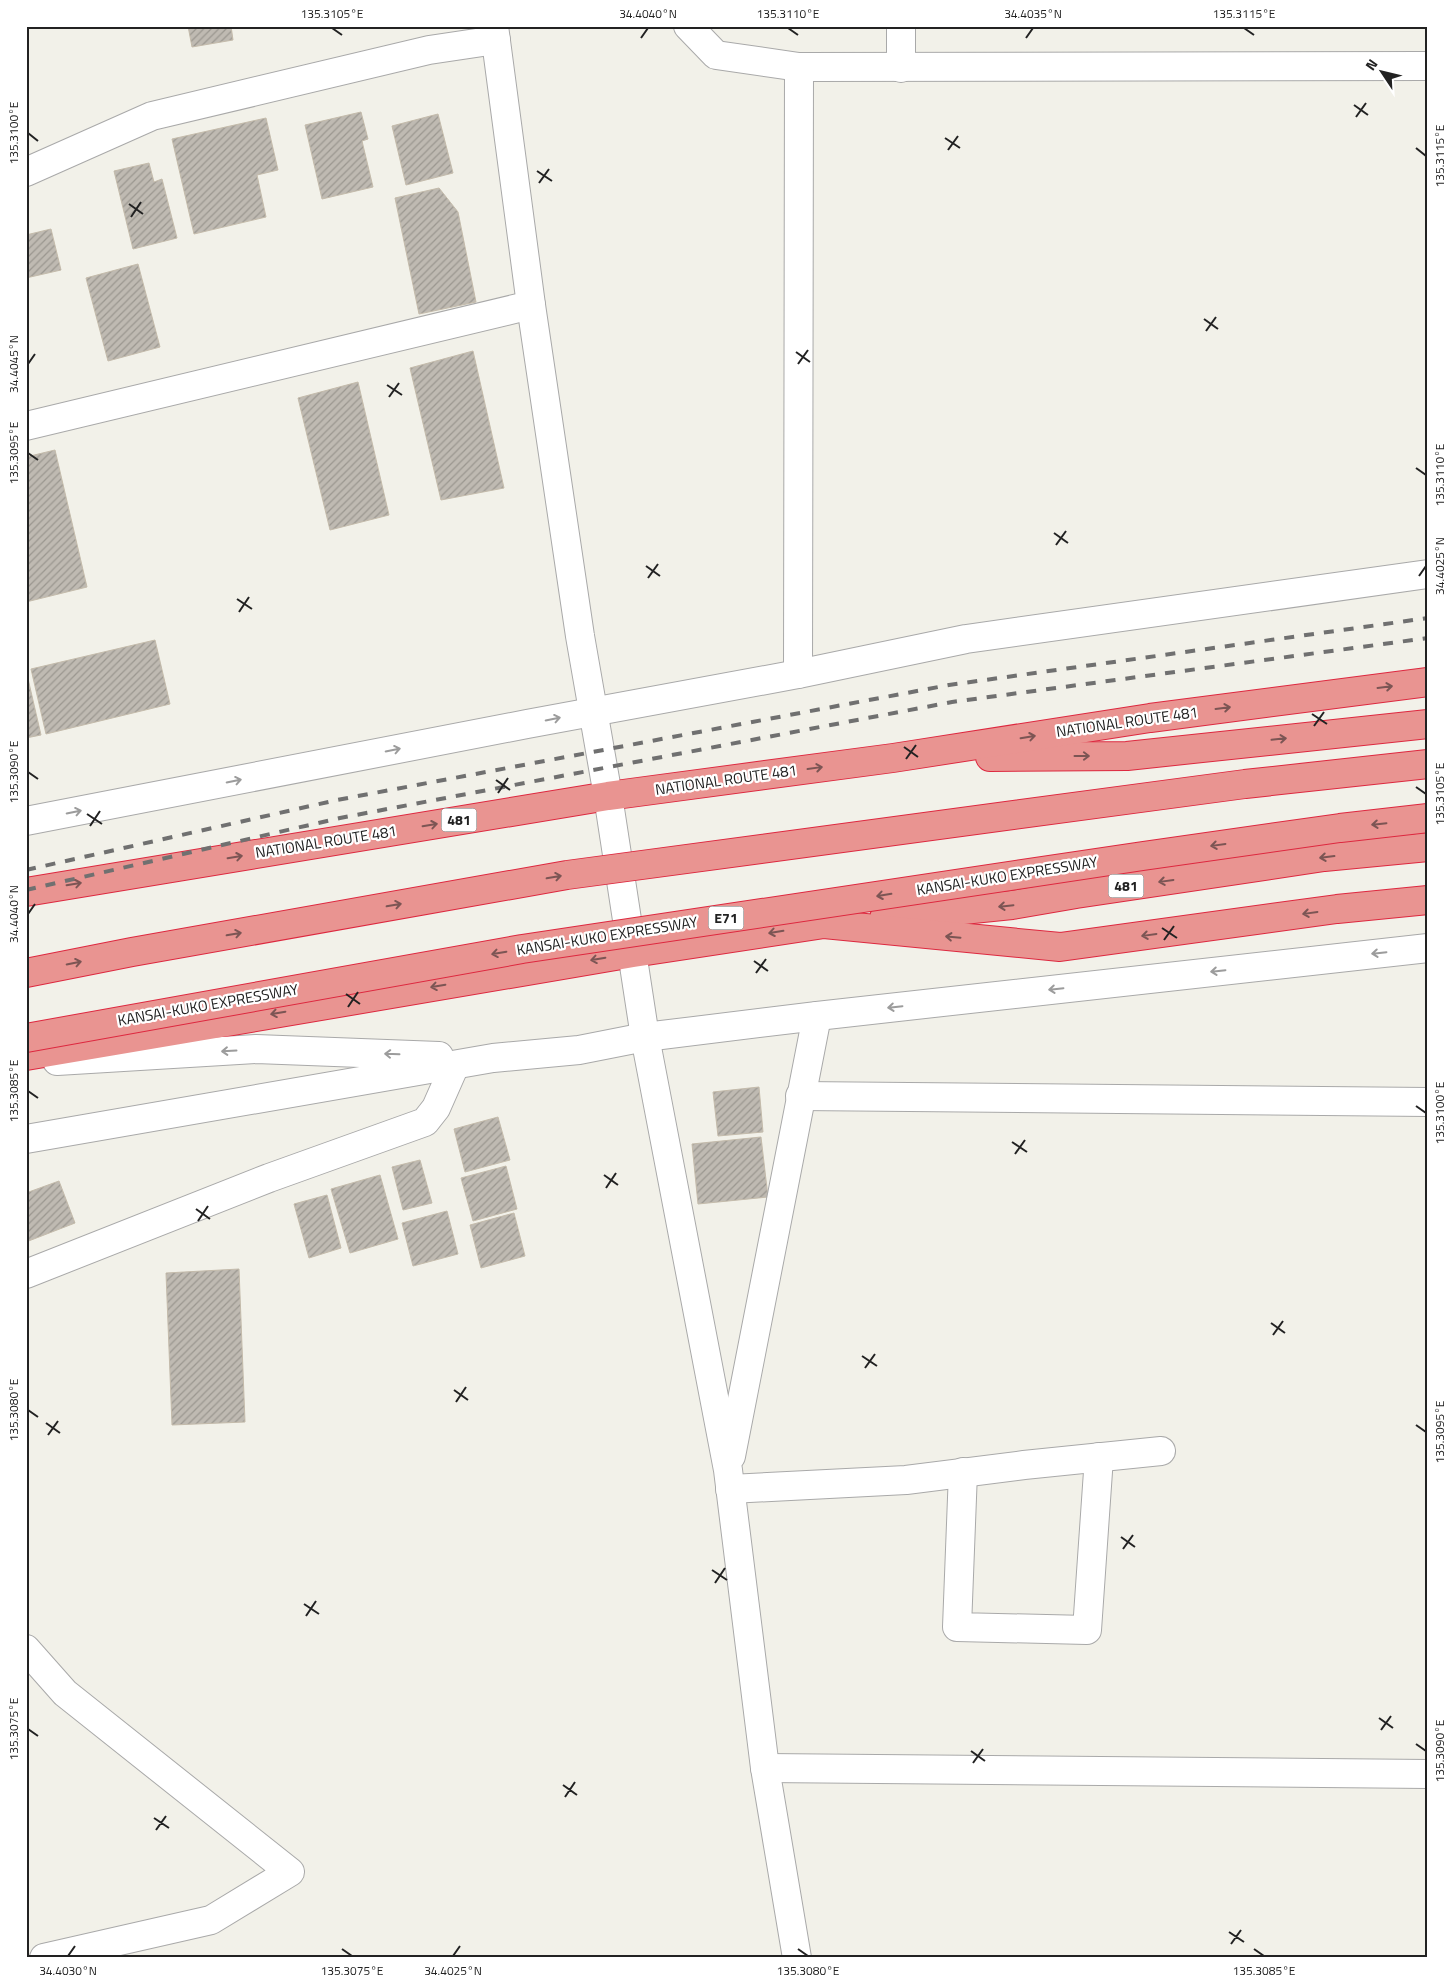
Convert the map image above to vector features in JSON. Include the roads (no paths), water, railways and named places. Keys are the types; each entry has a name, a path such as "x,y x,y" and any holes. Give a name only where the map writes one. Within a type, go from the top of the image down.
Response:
{"highway":[{"name":"NATIONAL ROUTE 481","path":"26,892 608,796 893,758 1150,718 1428,682"},
{"name":"481","path":"893,758 1127,756 1428,724"},
{"path":"26,973 132,952 567,875 1245,784 1428,764"},
{"name":"KANSAI-KUKO EXPRESSWAY","path":"26,1038 522,949 1142,856 1340,828 1428,818"},
{"name":"481","path":"26,1056 633,953 824,924 1012,905 1324,857 1428,847"},
{"name":"481","path":"824,924 1060,947 1337,909 1428,900"}],"street":[{"path":"688,26 716,55 799,67 1428,66"},
{"path":"901,26 901,68"},
{"path":"26,172 152,116 495,33 531,305 580,636 608,796 645,1037 729,1480 766,1768 797,1958"},
{"path":"798,674 799,67"},
{"path":"26,426 531,305"},
{"path":"26,821 593,711 798,674 966,639 1428,574"},
{"path":"26,1139 493,1058 579,1050 645,1037 816,1016 1428,948"},
{"path":"729,1480 816,1016"},
{"path":"26,1062 256,1049 493,1058"},
{"path":"26,1274 269,1178 425,1122 436,1108 455,1065"},
{"path":"800,1096 1428,1102"},
{"path":"729,1480 906,1480 963,1472 1161,1451"},
{"path":"963,1472 957,1627 1087,1630 1099,1457"},
{"path":"26,1649 65,1693 290,1872 211,1920 44,1958"},
{"path":"766,1768 1428,1774"}],"railway":[{"path":"26,870 337,800 949,685 1428,618"},
{"path":"26,890 340,818 952,702 1428,638"}]}
